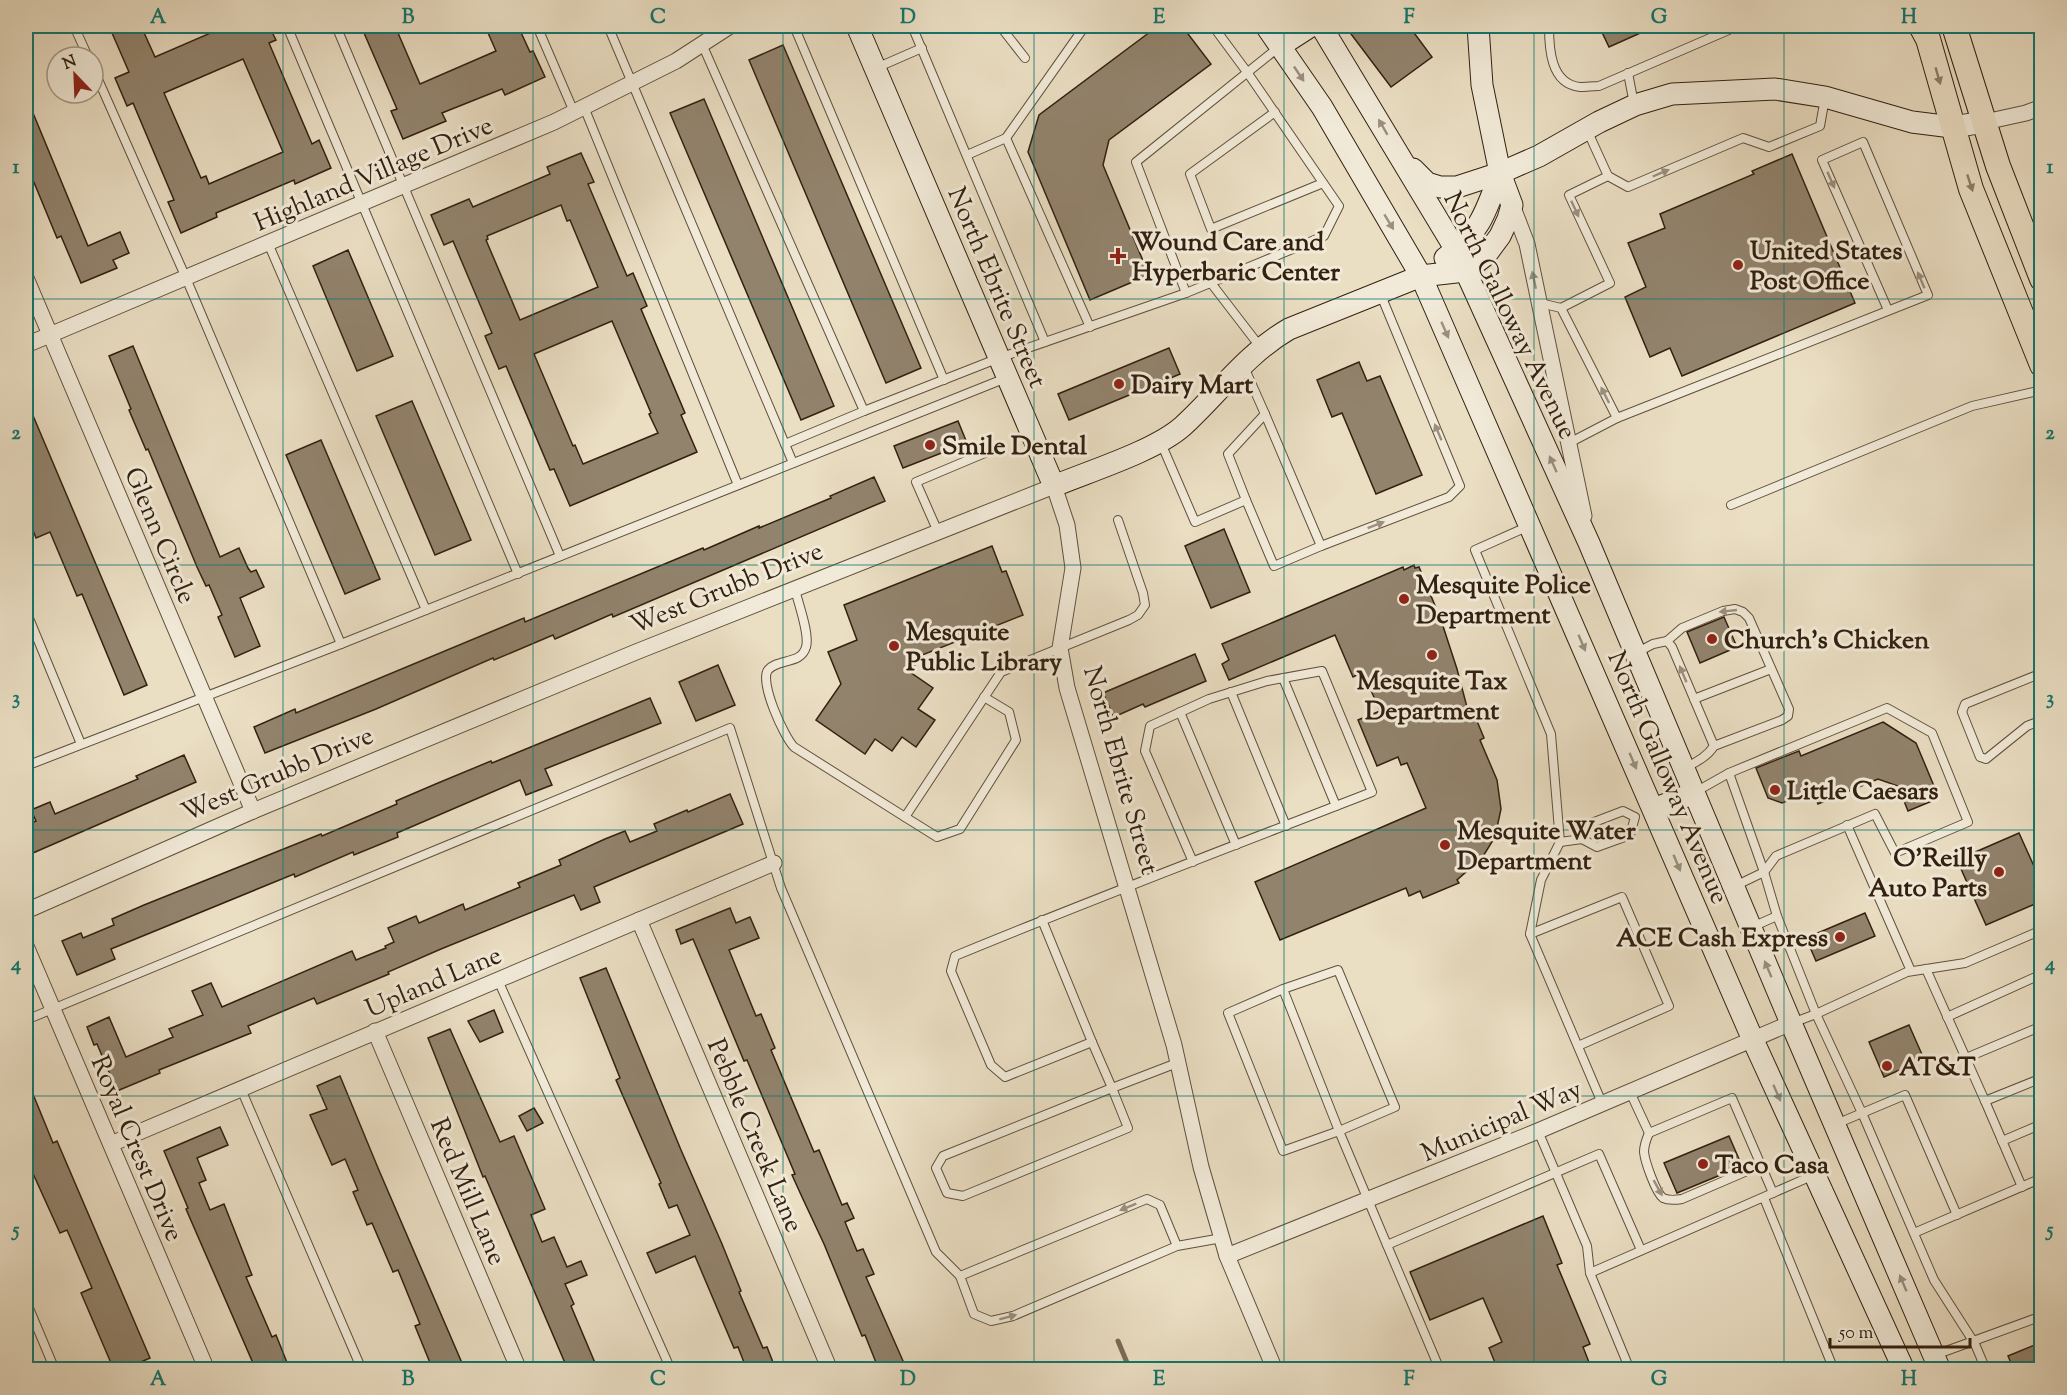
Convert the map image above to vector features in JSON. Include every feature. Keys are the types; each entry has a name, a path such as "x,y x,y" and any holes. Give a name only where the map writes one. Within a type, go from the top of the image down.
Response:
{"main road":[{"name":"North Ebrite Street","path":"857,26 1054,486"},
{"name":"North Galloway Avenue","path":"1266,26 1322,107 1421,276 1530,525 1644,813 1753,1040 1903,1369"},
{"path":"1280,46 1311,26"},
{"name":"North Galloway Avenue","path":"1321,26 1400,155 1466,271 1589,543 1937,1363"},
{"path":"1466,271 1486,255 1500,236 1512,205 1500,173 1482,85 1478,26"},
{"path":"1922,26 1928,39 1971,189 2042,365"},
{"path":"1954,26 1998,166 2037,254 2042,279"},
{"path":"1400,155 1427,183 1440,187 1457,186 1500,173 1539,156 1635,105 1672,94 1723,90 1775,89 1825,97 1912,122 1952,127 1984,122"},
{"name":"West Grubb Drive","path":"1054,486 1160,442 1182,427 1261,348 1289,329 1421,276 1468,240 1486,212 1500,173"},
{"name":"West Grubb Drive","path":"1421,276 1466,271"},
{"path":"1644,813 1694,793"},
{"path":"1903,1369 1937,1363"}],"street":[{"name":"Highland Village Drive","path":"26,345 404,186 579,109 676,61 730,26"},
{"path":"1984,122 2026,113 2042,107"},
{"path":"1512,205 1527,244 1589,543"},
{"name":"Glenn Circle","path":"26,278 253,811"},
{"name":"West Grubb Drive","path":"26,911 253,811 636,652 1054,486"},
{"name":"North Ebrite Street","path":"1054,486 1067,525 1073,568 1060,648 1067,688 1174,1046 1201,1167 1227,1256 1275,1370"},
{"name":"Upland Lane","path":"111,1144 774,862"},
{"name":"Pebble Creek Lane","path":"639,920 830,1370"},
{"name":"Royal Crest Drive","path":"26,946 207,1370"},
{"name":"Municipal Way","path":"1227,1256 1538,1131 1791,1023"},
{"name":"Red Mill Lane","path":"375,1031 519,1370"}],"lane":[{"path":"74,26 83,45"},
{"path":"287,26 518,574"},
{"path":"336,26 560,556"},
{"path":"537,26 579,109 738,485"},
{"path":"608,26 793,463"},
{"path":"794,26 944,380"},
{"path":"912,26 1045,342"},
{"path":"1000,26 1025,58"},
{"path":"967,155 1006,138 1085,26"},
{"path":"26,766 341,644 793,463 1003,368 1045,342 1186,293 1324,236 1339,206 1213,26"},
{"path":"1549,26 1549,49 1554,68 1564,80 1577,87 1599,86 1738,26"},
{"path":"702,44 864,411"},
{"path":"1186,293 1136,162 1280,46"},
{"path":"875,69 922,48"},
{"path":"1628,73 1635,105"},
{"path":"105,95 186,278 341,644"},
{"path":"1587,129 1608,176 1628,187 1743,138 1769,147 1820,126 1825,97"},
{"path":"1275,112 1190,174 1211,229 1323,183"},
{"path":"1006,138 1090,327"},
{"path":"1569,443 1617,418 1928,295 1863,142 1822,160 1888,310"},
{"path":"1539,302 1561,308 1610,284 1569,195 1608,176"},
{"path":"268,243 426,610"},
{"path":"1211,283 1261,348"},
{"path":"1265,414 1228,454 1274,567 1321,546 1449,497 1460,486 1380,293"},
{"path":"1561,308 1617,418"},
{"path":"1242,365 1321,546"},
{"path":"785,444 944,380 1003,368"},
{"path":"1731,505 1972,406 2042,390"},
{"path":"1160,442 1195,522 1246,500"},
{"path":"938,532 916,482 992,450"},
{"path":"905,817 1001,672 1138,615 1145,605 1143,592 1118,520"},
{"path":"1530,525 1475,550 1551,734 1560,842 1541,880 1530,934 1602,1103"},
{"path":"795,589 807,638 806,649 799,657 767,671 765,680 782,730 794,747 937,837 960,829 1016,740 1009,712 984,697"},
{"path":"1635,653 1653,644 1667,641 1688,625 1723,611 1735,609 1743,612 1749,618 1772,669 1789,709 1788,716 1714,746 1703,759 1684,768"},
{"path":"26,611 81,744"},
{"path":"1667,641 1672,647 1714,746"},
{"path":"1694,699 1772,669"},
{"path":"1092,1042 1005,1077 991,1065 951,971 955,956 1372,792 1322,671 1283,678 1209,699 1150,726 1145,751 1192,862"},
{"path":"2042,673 1965,704 1962,712 1980,757 1983,759 1986,759 2027,726 2042,720"},
{"path":"1283,678 1336,806"},
{"path":"1231,692 1286,826"},
{"path":"1694,793 1729,773 1887,708 1932,733 1968,822 1895,853 1875,814 1776,856 1764,872 1734,887"},
{"path":"1180,712 1236,845"},
{"path":"26,1020 730,728 781,888 936,1252 960,1276 974,1314 991,1321 1013,1316 1177,1246 1222,1238"},
{"path":"1729,773 1778,916 1816,1014 1862,1113 1934,1280 1973,1341 1986,1370"},
{"path":"1560,842 1582,839 1597,847 1630,835 1644,813 1623,811 1589,824 1582,839"},
{"path":"1847,825 1911,971"},
{"path":"1530,934 1622,897 1669,1006 1578,1046"},
{"path":"1751,928 1778,916"},
{"path":"1042,920 1112,1088 1128,1128 963,1196 947,1192 936,1168 943,1156 1112,1088 1178,1063"},
{"path":"1791,1023 1911,971 1965,963 2042,930"},
{"path":"1926,969 2022,1187"},
{"path":"1338,970 1395,1107 1339,1131 1283,1151 1228,1013 1283,989 1338,970"},
{"path":"1947,1017 2042,974"},
{"path":"498,980 671,1370"},
{"path":"1283,989 1339,1131 1440,1370"},
{"path":"1966,1058 2042,1026"},
{"path":"1985,1101 2042,1078"},
{"path":"241,1089 362,1370"},
{"path":"1630,1092 1649,1133 1644,1151 1646,1161 1659,1193 1664,1198 1671,1200 1682,1198 1761,1166"},
{"path":"1835,1125 1905,1095 1957,1215"},
{"path":"1649,1133 1732,1098 1773,1193"},
{"path":"2002,1141 2042,1124"},
{"path":"1538,1131 1587,1246 1590,1273 1630,1370"},
{"path":"1387,1245 1599,1154 1641,1250"},
{"path":"1590,1273 1815,1175"},
{"path":"1914,1233 2042,1178"},
{"path":"1764,1198 1834,1370"},
{"path":"960,1276 1147,1199 1160,1205 1177,1246"},
{"path":"26,1301 55,1370"},
{"path":"1937,1363 1973,1341 2042,1316"}],"building":[{"path":"109,26 141,26 155,57 220,29 218,26 269,26 276,40 269,43 312,144 319,140 331,168 295,184 294,180 216,213 217,217 181,233 168,202 174,200 133,103 127,106 115,78 129,72","holes":["243,59 283,152 209,184 206,176 201,178 164,93"]},
{"path":"361,26 395,26 420,84 496,51 485,26 518,26 545,77 505,95 502,89 442,113 446,121 403,139 391,111 397,109"},
{"path":"1158,26 1182,26 1211,64 1109,140 1103,165 1149,275 1090,300 1028,152 1039,115"},
{"path":"1345,26 1409,26 1432,57 1391,87"},
{"path":"1599,26 1656,26 1609,47"},
{"path":"783,45 921,368 886,383 749,60"},
{"path":"26,96 88,246 120,232 129,253 113,260 117,268 81,283 61,236 57,238 26,163"},
{"path":"704,99 834,406 801,420 670,113"},
{"path":"581,153 594,182 588,184 627,276 633,273 647,306 641,309 685,413 681,415 697,452 570,506 554,469 550,470 506,366 499,369 485,336 492,333 453,241 444,245 431,215 469,199 473,207 550,174 547,167","holes":["561,205 567,221 570,220 598,287 520,320 486,240 487,236","612,321 658,433 583,464 575,445 573,446 534,354"]},
{"name":"United States Post Office","path":"1792,154 1855,303 1682,376 1670,348 1650,357 1625,297 1646,287 1628,243 1665,228 1660,214 1754,174 1752,171"},
{"path":"348,250 393,356 357,371 313,266"},
{"path":"133,346 220,557 239,548 248,568 251,572 256,570 264,587 240,598 260,646 235,657 218,617 222,615 209,585 206,586 197,567 148,449 146,450 129,410 131,409 109,356"},
{"name":"Dairy Mart","path":"1169,348 1180,374 1069,420 1058,394"},
{"path":"1359,362 1367,381 1380,376 1422,475 1376,494 1342,413 1332,417 1317,380"},
{"path":"26,399 147,685 124,695 82,594 77,596 50,532 36,538 26,512 26,509 32,506 26,490"},
{"path":"412,401 471,540 435,555 376,416"},
{"name":"Smile Dental","path":"958,421 967,443 903,468 894,446"},
{"path":"321,440 380,579 345,594 286,455"},
{"path":"874,477 885,501 613,617 612,614 555,639 553,635 494,660 493,658 376,709 265,753 254,727 295,709 296,713 524,618 525,622 703,548 704,550 759,526 759,528"},
{"path":"1224,529 1250,592 1211,608 1185,546"},
{"name":"Mesquite Public Library","path":"992,546 1002,572 1006,571 1023,615 922,655 910,672 933,688 918,709 935,720 916,747 902,737 892,751 875,739 865,754 816,720 841,684 828,652 857,640 844,605"},
{"path":"1414,565 1415,568 1419,567 1441,620 1468,711 1472,709 1484,738 1480,740 1497,780 1501,809 1495,837 1482,858 1457,880 1459,883 1423,898 1420,891 1409,896 1406,888 1280,940 1255,882 1426,808 1407,763 1401,765 1398,757 1377,766 1358,720 1380,711 1363,672 1353,677 1335,635 1229,680 1222,664 1229,660 1222,644 1403,567 1404,570"},
{"name":"Church's Chicken","path":"1724,617 1737,647 1700,663 1687,632"},
{"path":"1195,654 1206,681 1145,707 1143,704 1114,717 1103,693"},
{"path":"718,665 735,705 696,721 679,682"},
{"path":"650,698 661,723 545,769 552,785 526,795 520,780 397,833 398,837 354,855 353,852 295,877 294,874 111,949 115,959 77,975 62,941 81,933 83,938 114,925 112,919 144,905 321,834 322,836 397,804 396,801 438,783"},
{"path":"1883,722 1916,743 1939,798 1908,811 1898,786 1878,779 1818,804 1813,791 1782,803 1768,798 1756,768 1799,751 1801,756"},
{"path":"184,755 196,782 26,856 26,825 36,821 31,810 50,802 55,814 138,779 136,776"},
{"path":"730,794 743,824 594,887 600,902 581,910 574,895 441,949 317,1004 314,998 248,1026 251,1033 159,1070 160,1073 117,1091 97,1044 94,1045 87,1027 109,1017 126,1057 173,1037 169,1029 203,1015 192,991 211,983 222,1007 352,951 356,960 386,948 385,946 394,942 388,928 416,916 419,923 463,904 465,910 520,887 518,883 561,865 559,860 605,839 625,831 630,842 657,831 654,824"},
{"name":"O'Reilly Auto Parts","path":"2019,833 2042,884 2042,901 1986,925 1957,860"},
{"path":"730,908 736,923 750,917 759,938 729,950 756,1016 761,1014 775,1048 771,1050 814,1152 819,1150 842,1205 847,1203 854,1218 845,1222 857,1251 863,1249 874,1274 866,1277 907,1370 879,1370 792,1175 795,1174 693,939 681,944 676,930"},
{"name":"ACE Cash Express","path":"1865,913 1875,936 1816,961 1806,938"},
{"path":"606,968 722,1244 741,1291 739,1292 763,1348 767,1347 776,1370 747,1370 738,1347 734,1348 695,1256 656,1273 647,1253 690,1235 677,1205 669,1208 659,1184 661,1183 616,1080 620,1078 580,978"},
{"path":"494,1010 503,1032 480,1042 468,1021"},
{"path":"1909,1025 1924,1059 1884,1077 1869,1042"},
{"path":"450,1029 500,1142 514,1136 545,1209 531,1215 542,1242 554,1237 567,1267 581,1261 587,1275 565,1284 574,1304 571,1306 598,1370 568,1370 485,1176 483,1177 428,1038"},
{"path":"340,1076 465,1370 433,1370 415,1326 420,1324 398,1270 393,1272 372,1223 367,1225 353,1192 358,1190 345,1159 332,1165 310,1115 327,1109 317,1086"},
{"path":"26,1077 53,1143 57,1141 150,1358 122,1370 114,1370 81,1293 92,1288 67,1230 60,1233 26,1158"},
{"path":"534,1108 543,1123 527,1131 519,1116"},
{"path":"220,1127 228,1145 197,1158 206,1180 199,1183 210,1210 224,1204 252,1275 246,1277 272,1337 276,1335 290,1370 256,1370 186,1209 188,1208 164,1151"},
{"name":"Taco Casa","path":"1729,1136 1742,1166 1677,1193 1664,1163"},
{"path":"1543,1216 1562,1263 1557,1265 1590,1344 1583,1347 1592,1370 1498,1370 1489,1348 1502,1342 1483,1298 1430,1320 1410,1272"},
{"path":"2042,1342 2042,1370 2014,1370 2008,1356"}],"waterway":[{"path":"1118,1341 1130,1370"}],"place":[{"name":"Wound Care and Hyperbaric Center","path":"1118,256"},
{"name":"United States Post Office","path":"1738,265"},
{"name":"Dairy Mart","path":"1119,384"},
{"name":"Smile Dental","path":"930,445"},
{"name":"Mesquite Police Department","path":"1404,599"},
{"name":"Church's Chicken","path":"1712,639"},
{"name":"Mesquite Public Library","path":"894,646"},
{"name":"Mesquite Tax Department","path":"1432,655"},
{"name":"Little Caesars","path":"1775,790"},
{"name":"Mesquite Water Department","path":"1445,845"},
{"name":"O'Reilly Auto Parts","path":"1999,872"},
{"name":"ACE Cash Express","path":"1840,937"},
{"name":"AT&T","path":"1887,1066"},
{"name":"Taco Casa","path":"1703,1164"}]}
